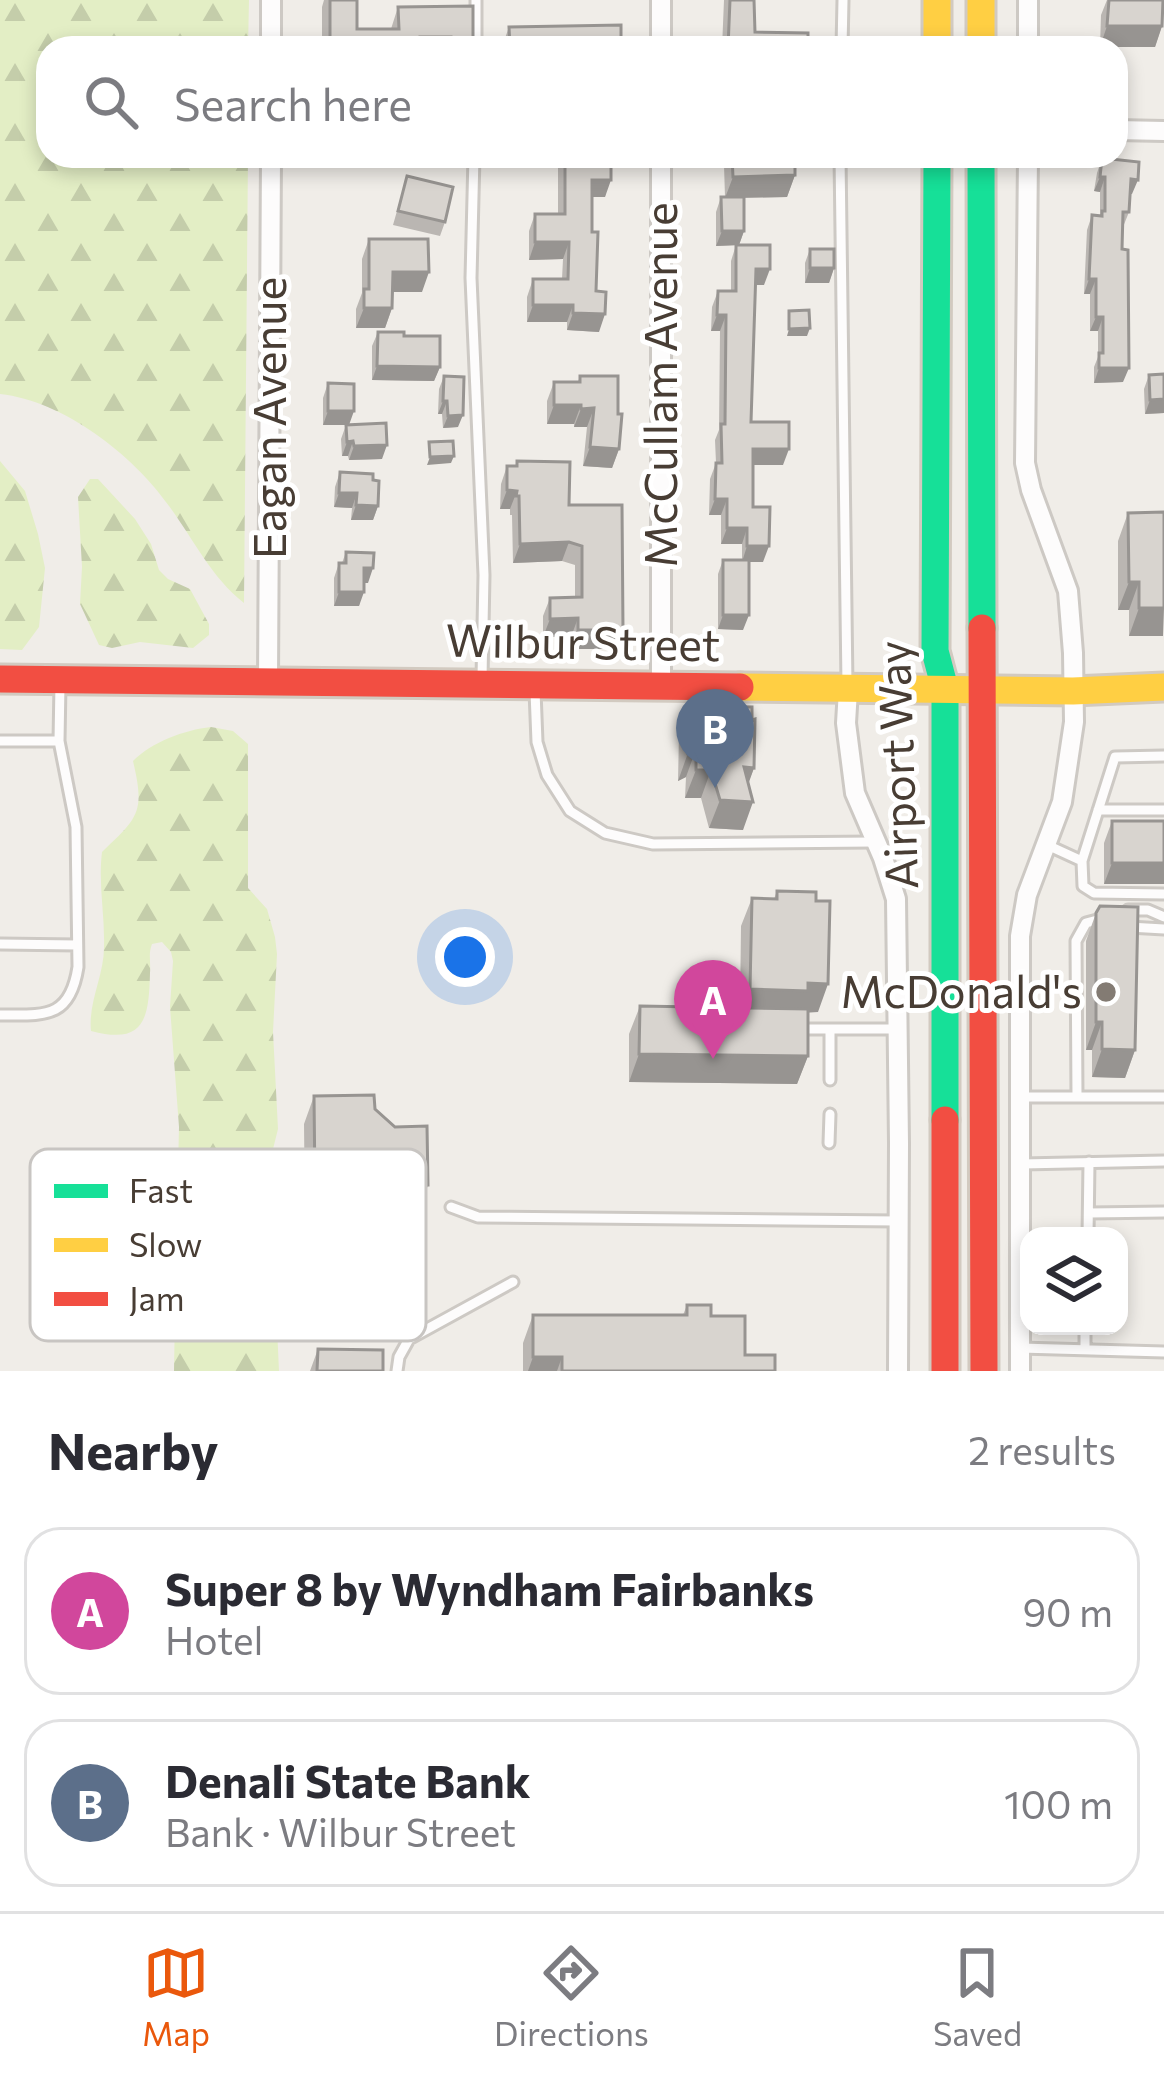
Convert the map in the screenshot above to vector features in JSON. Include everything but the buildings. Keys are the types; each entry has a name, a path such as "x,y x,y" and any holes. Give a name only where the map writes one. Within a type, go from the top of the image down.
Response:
{"main road":[{"path":"937,0 937,36"},
{"path":"981,0 981,36"},
{"name":"Airport Way","path":"937,168 935,651 945,689 945,1371"},
{"name":"Airport Way","path":"981,168 984,1371"},
{"name":"Wilbur Street","path":"0,679 981,691 1164,687"}],"street":[{"path":"271,0 271,36"},
{"path":"661,36 662,0"},
{"path":"1028,0 1028,36"},
{"path":"1128,130 1164,131"},
{"name":"Eagan Avenue","path":"268,680 272,168"},
{"name":"McCullam Avenue","path":"661,168 661,686"},
{"path":"1020,1371 1020,936 1027,895 1061,802 1074,722 1068,591 1025,464 1028,168"},
{"name":"Airport Way","path":"848,689 846,723 855,793 896,899 898,1371"}],"lane":[{"path":"476,0 476,36"},
{"path":"842,36 843,0"},
{"path":"474,168 471,278 484,575 482,685"},
{"path":"840,168 848,689"},
{"path":"0,1016 60,1009 75,985 76,827 59,741 60,679"},
{"path":"535,685 537,742 548,776 570,811 605,833 653,844 876,842"},
{"path":"0,741 59,741"},
{"path":"1164,756 1114,757 1082,861 1083,886 1094,893 1164,894"},
{"path":"1098,810 1164,810"},
{"path":"1045,844 1082,861"},
{"path":"1078,1097 1076,941 1086,923 1130,909 1164,917"},
{"path":"1124,926 1164,929"},
{"path":"0,944 77,945"},
{"path":"696,972 719,1019 731,1023"},
{"path":"787,1029 898,1029"},
{"path":"830,1029 830,1080"},
{"path":"1020,1097 1164,1097"},
{"path":"829,1143 830,1114"},
{"path":"1022,1164 1164,1161"},
{"path":"1088,1162 1088,1227"},
{"path":"452,1207 478,1217 898,1221"},
{"path":"1088,1213 1164,1212"},
{"path":"426,1330 513,1282"},
{"path":"1084,1350 1085,1335"},
{"path":"397,1371 409,1341"},
{"path":"1020,1348 1164,1352"}],"green space":[{"path":"0,0 249,0 248,36 36,36 36,168 248,168 244,603 212,570 154,487 117,450 48,407 0,394"},
{"path":"0,461 25,491 45,568 39,627 22,650 0,649"},
{"path":"90,479 98,479 135,519 151,544 159,570 190,589 209,624 209,635 193,648 140,642 112,648 99,645 80,604 78,497"},
{"path":"211,727 233,731 248,744 248,888 267,909 277,954 273,1032 278,1129 273,1149 178,1149 170,1007 173,961 162,942 152,944 148,1004 140,1025 122,1034 91,1031 104,947 102,852 136,812 133,761 149,748"},
{"path":"174,1341 278,1341 279,1371 174,1371"}],"traffic: fast":[{"path":"937,168 935,651 945,689 945,1120"},
{"path":"981,168 982,628"}],"traffic: slow":[{"path":"937,0 937,36"},
{"path":"981,0 981,36"},
{"path":"740,687 1073,691 1164,687"}],"traffic: jam":[{"path":"982,628 984,1371"},
{"path":"0,679 740,687"},
{"path":"945,1120 945,1371"}],"place":[{"name":"Denali State Bank","path":"715,788"},
{"name":"McDonald's","path":"1106,992"},
{"name":"Super 8 by Wyndham Fairbanks","path":"713,1059"}]}
